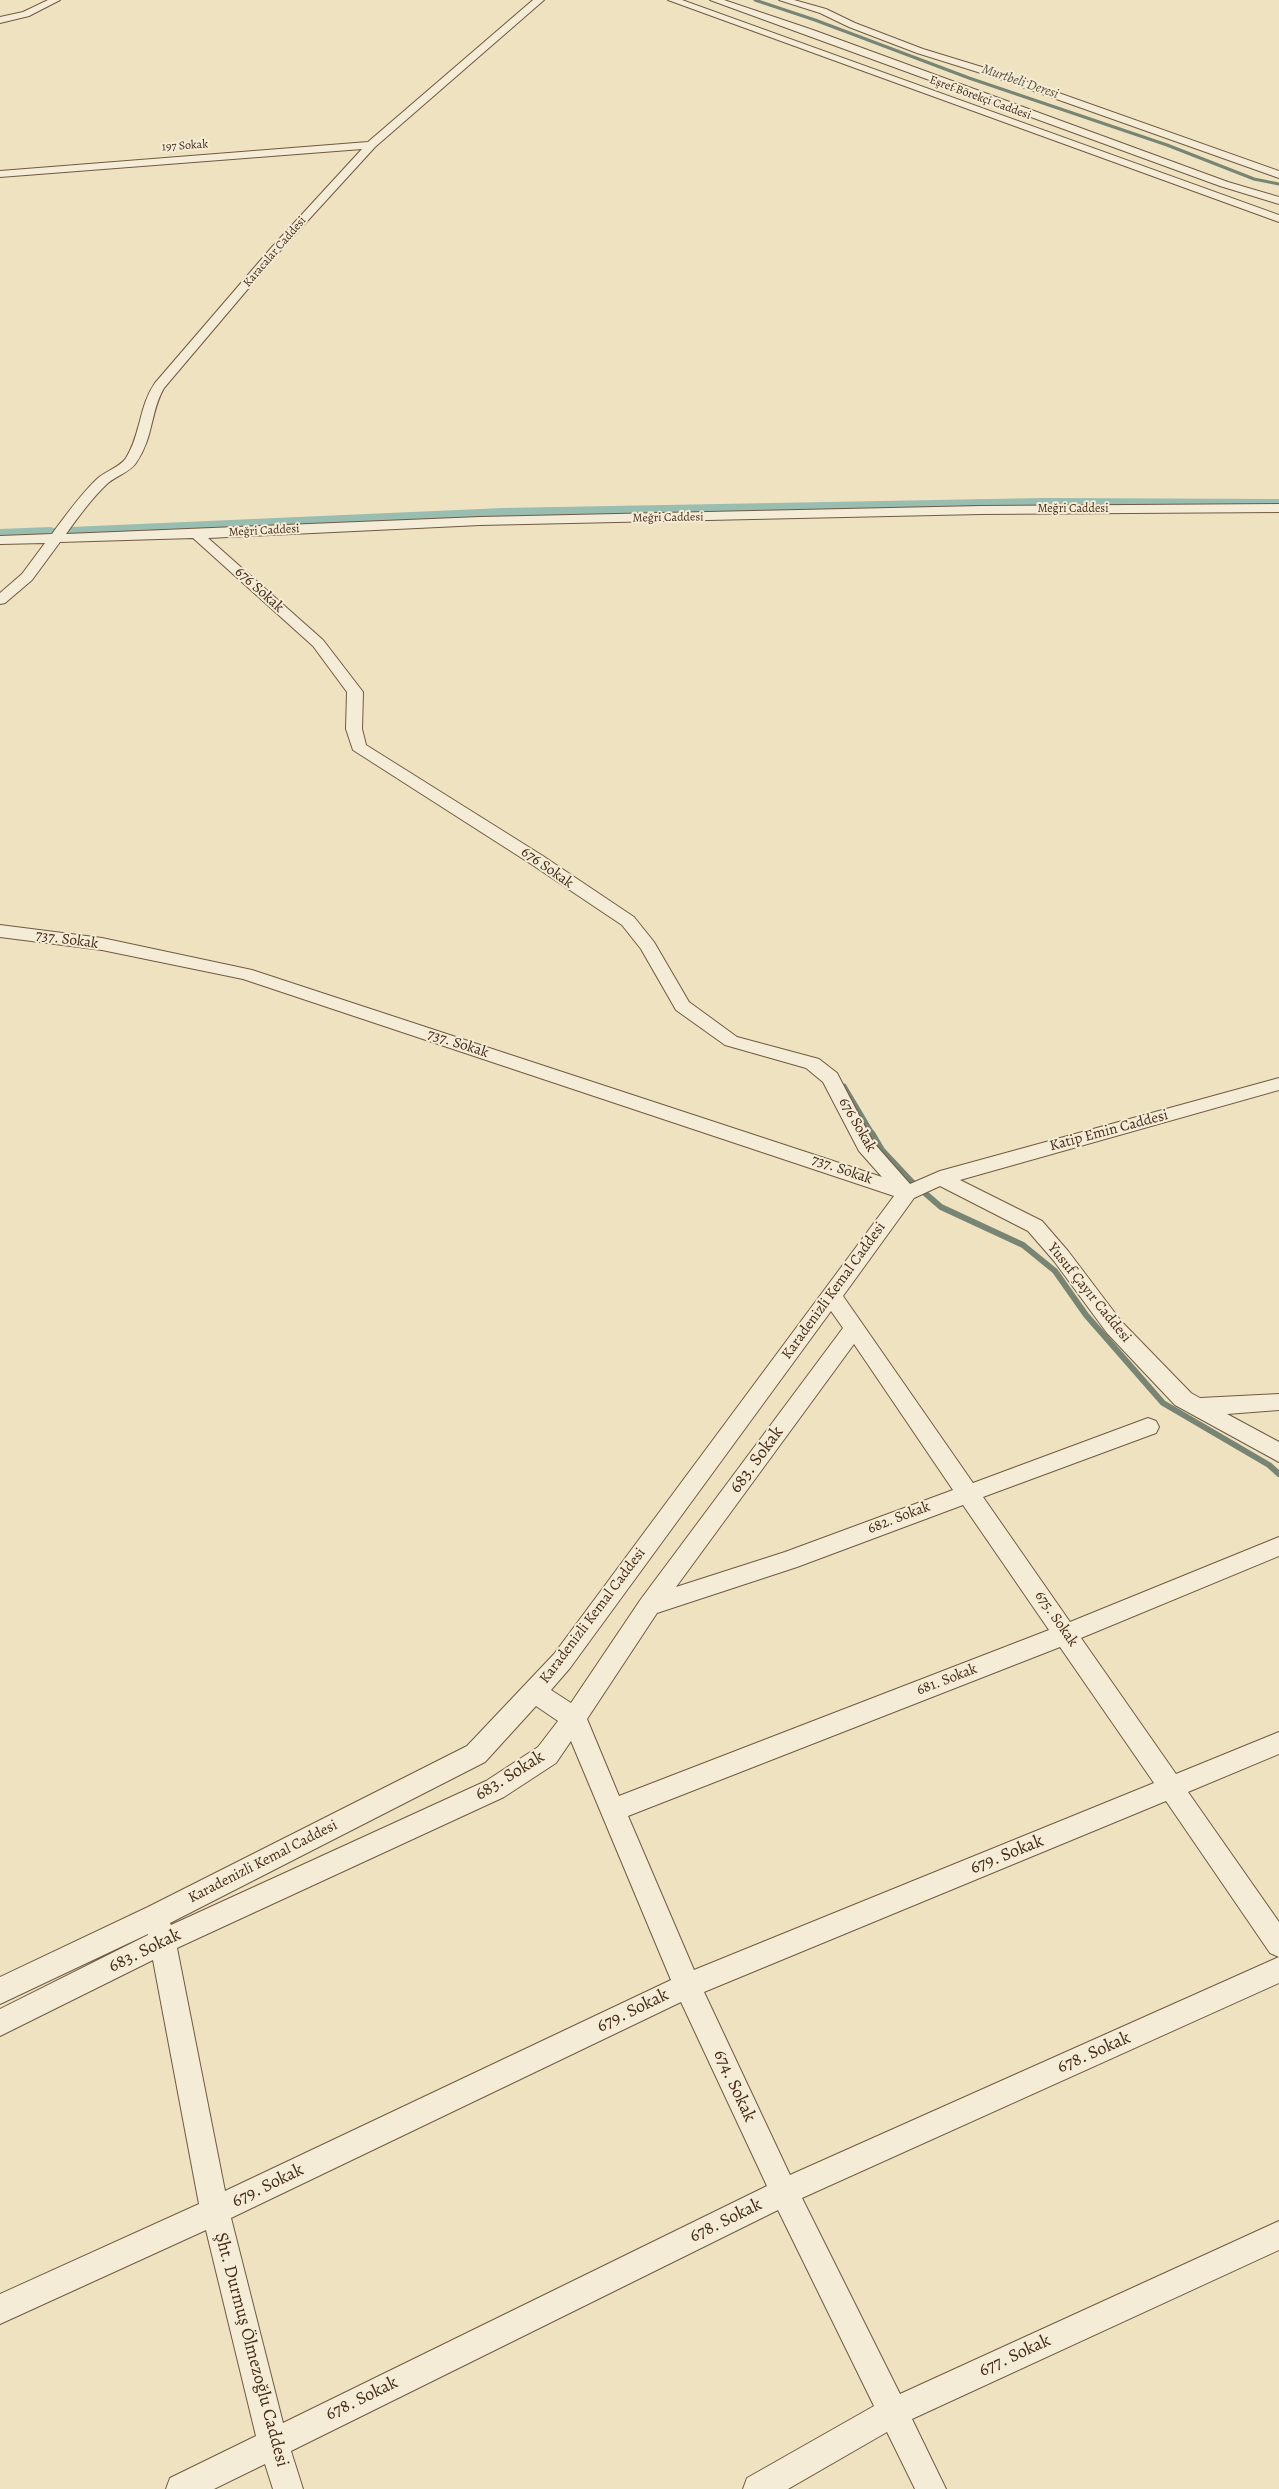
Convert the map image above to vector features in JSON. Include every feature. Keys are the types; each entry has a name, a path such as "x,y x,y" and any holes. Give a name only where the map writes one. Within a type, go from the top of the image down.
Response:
{"street":[{"path":"0,20 26,14 55,0"},
{"name":"Karacalar Caddesi","path":"0,600 27,577 79,506 104,480 130,462 144,436 150,399 180,359 371,145 539,0"},
{"name":"Eşref Börekçi Caddesi","path":"673,0 1279,220"},
{"path":"715,0 810,32 1216,181 1279,201"},
{"path":"784,0 823,11 852,25 920,51 1004,77 1279,175"},
{"name":"197 Sokak","path":"0,174 371,145"},
{"name":"Meğri Caddesi","path":"0,540 196,534 480,521 981,510 1279,508"},
{"name":"676 Sokak","path":"196,534 318,643 355,692 354,729 359,747 537,860 628,921 648,946 682,1006 731,1041 812,1062 830,1078 866,1146 921,1187"},
{"name":"737. Sokak","path":"0,930 102,944 246,974 921,1187"},
{"name":"Katip Emin Caddesi","path":"921,1187 1279,1084"},
{"name":"Karadenizli Kemal Caddesi","path":"0,1991 160,1929 476,1754 562,1661 831,1295 921,1187"},
{"name":"Yusuf Çayır Caddesi","path":"921,1187 1035,1226 1061,1256 1114,1327 1183,1399 1279,1453"},
{"name":"675. Sokak","path":"831,1295 853,1330 968,1492 1279,1944"},
{"name":"683. Sokak","path":"0,2023 160,1929 495,1789 547,1755 649,1606 853,1330"},
{"path":"1196,1407 1279,1402"},
{"name":"682. Sokak","path":"649,1606 789,1560 968,1492 1148,1427"},
{"name":"681. Sokak","path":"613,1810 1066,1634 1279,1546"},
{"path":"534,1692 574,1718"},
{"name":"674. Sokak","path":"574,1718 687,1986 784,2192 931,2489"},
{"name":"679. Sokak","path":"0,2309 215,2211 687,1986 1279,1743"},
{"name":"Şht. Durmuş Ölmezoğlu Caddesi","path":"160,1929 215,2211 274,2442 288,2489"},
{"name":"678. Sokak","path":"181,2489 784,2192 1279,1970"},
{"name":"677. Sokak","path":"758,2489 892,2412 1279,2235"}],"waterway":[{"name":"Murtbeli Deresi","path":"755,0 815,20 969,78 1167,145 1254,179 1279,184"},
{"path":"71,531 503,512 1043,502 1279,503"},
{"path":"0,533 50,531"},
{"path":"844,1086 873,1135"},
{"path":"872,1133 882,1150 911,1181 941,1207 1023,1245 1055,1271 1086,1315 1163,1403 1269,1465 1279,1474"}]}
